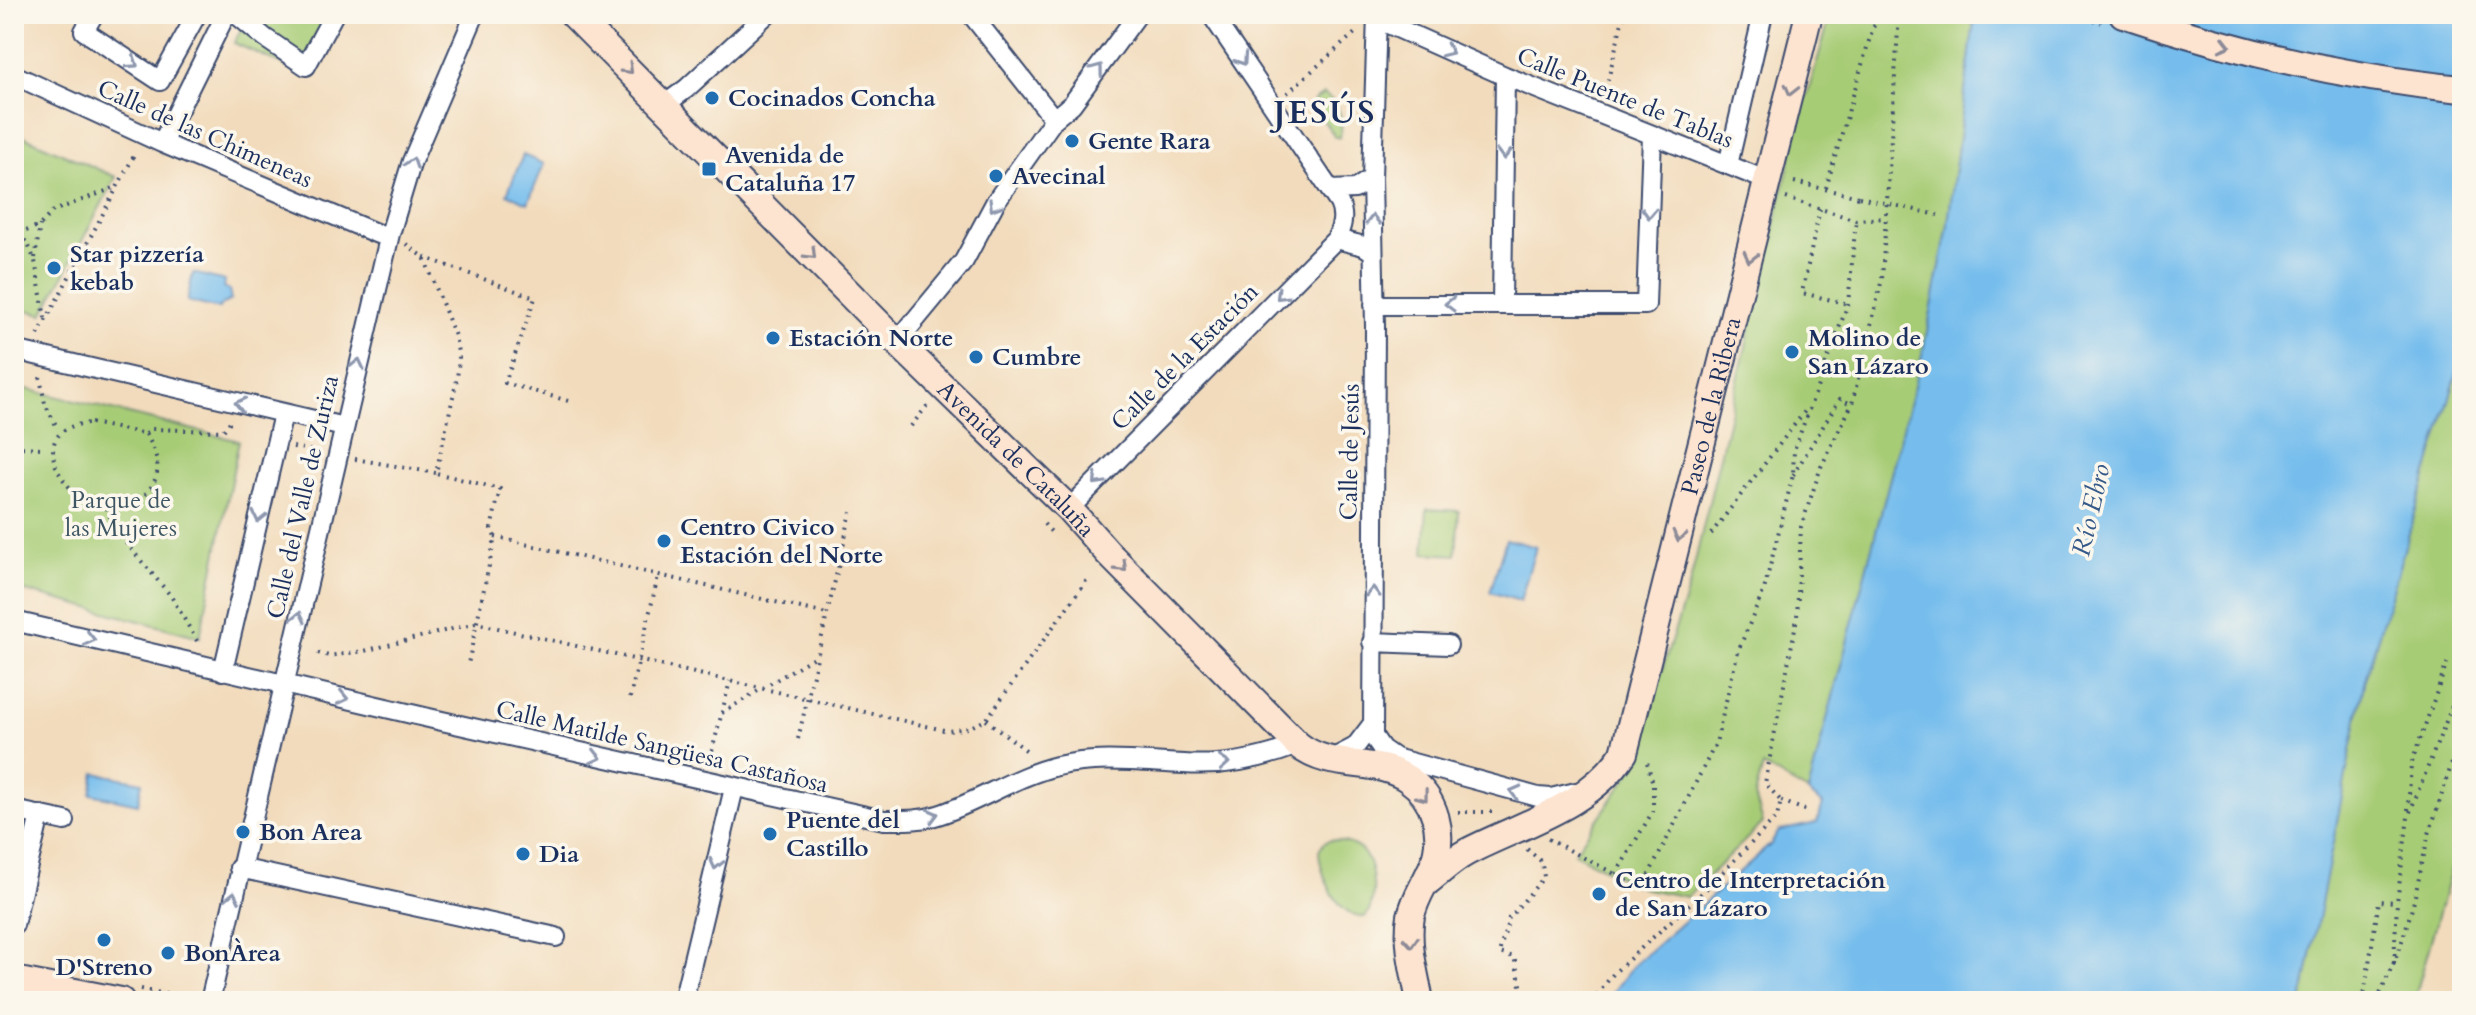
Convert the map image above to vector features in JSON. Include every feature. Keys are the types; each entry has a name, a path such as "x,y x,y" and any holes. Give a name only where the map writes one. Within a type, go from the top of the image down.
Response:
{"main road":[{"name":"Avenida de Cataluña","path":"573,14 897,342 1069,509 1109,554 1298,745 1328,761 1401,774 1428,799 1436,816 1439,841 1424,885"},
{"name":"Paseo de la Ribera","path":"1424,885 1467,852 1544,817 1591,787 1607,775 1624,753 1782,187 1809,14"},
{"path":"2123,14 2205,41 2282,60 2462,89"},
{"path":"1420,1001 1409,932 1411,914 1424,885"},
{"path":"14,980 121,1001"}],"street":[{"path":"94,14 84,31 160,81 197,14"},
{"path":"154,139 226,14"},
{"path":"236,14 306,66 334,14"},
{"name":"Calle del Valle de Zuriza","path":"210,1001 366,328 412,161 475,14"},
{"path":"664,105 686,89 767,14"},
{"path":"971,14 1054,119"},
{"path":"897,342 964,261 996,201 1054,119 1072,104 1138,14"},
{"path":"1211,14 1278,101 1339,203 1341,229 1336,239 1364,246 1373,252"},
{"path":"1728,165 1763,14"},
{"name":"Calle Puente de Tablas","path":"1372,20 1782,187"},
{"name":"Calle de Jesús","path":"1371,726 1374,305 1372,20"},
{"name":"Calle de las Chimeneas","path":"14,75 154,139 378,234"},
{"path":"1502,303 1505,76"},
{"path":"1374,305 1646,305 1652,135"},
{"path":"1330,190 1355,189 1372,178"},
{"name":"Calle de la Estación","path":"1069,509 1336,239"},
{"path":"14,350 344,427"},
{"path":"223,671 283,414"},
{"name":"Calle Matilde Sangüesa Castañosa","path":"14,621 884,820 912,821 939,815 1021,778 1055,767 1109,760 1185,765 1237,762 1298,745"},
{"path":"1372,642 1448,645"},
{"path":"1328,761 1355,747 1371,726"},
{"name":"Paseo de la Ribera","path":"1371,726 1373,736 1382,749 1395,758 1503,789 1551,798 1591,787"},
{"path":"683,1001 734,788"},
{"path":"14,810 65,821"},
{"path":"14,925 40,815"},
{"path":"239,868 556,937"}],"path":[{"path":"1599,114 1624,14"},
{"path":"1826,188 1873,27 1886,14"},
{"path":"1808,811 1781,801 1765,783 1797,618 1801,527 1821,467 1852,404 1882,279 1899,14"},
{"path":"1278,101 1372,20"},
{"path":"33,344 116,187 154,139"},
{"path":"19,234 40,225 53,211 116,187"},
{"path":"1782,187 1826,188 1938,215"},
{"path":"1782,187 1820,209 1856,220 1884,218"},
{"path":"1820,209 1802,293 1848,304"},
{"path":"1538,834 1642,888 1716,743 1738,651 1764,590 1793,475 1794,450 1848,304 1856,220"},
{"path":"35,261 40,225"},
{"path":"14,228 28,244 35,261 45,320"},
{"path":"401,240 424,257 535,298 505,383 572,402"},
{"path":"424,257 455,336 459,358 436,473"},
{"path":"40,377 45,404 58,429"},
{"path":"1793,475 1840,399 1852,404"},
{"path":"1711,534 1812,402"},
{"path":"146,434 152,429 223,431 243,405"},
{"path":"911,426 927,406"},
{"path":"45,457 44,448 50,436 58,429 75,424 91,423 146,434"},
{"path":"55,480 62,489 87,504 107,508 142,498 156,482 159,469 155,451 146,434"},
{"path":"276,444 436,473 500,489 491,529 495,537 468,664"},
{"path":"14,447 44,448"},
{"path":"107,508 115,530 171,596 197,641"},
{"path":"798,739 851,512"},
{"path":"1044,524 1053,534"},
{"path":"495,537 827,614"},
{"path":"630,698 658,576"},
{"path":"318,653 329,656 364,651 476,623 948,731 968,728 986,720 1089,577"},
{"path":"722,713 817,655"},
{"path":"2394,963 2411,765 2447,663"},
{"path":"710,759 730,681"},
{"path":"2408,817 2462,681"},
{"path":"986,720 1027,751"},
{"path":"2377,1001 2394,963 2413,905 2428,837 2462,732"},
{"path":"1616,875 1653,811 1653,784 1645,751"},
{"path":"1592,1001 1614,973 1706,889 1777,817 1781,801"},
{"path":"1457,812 1498,812"},
{"path":"1525,1001 1514,957 1499,953 1509,918 1544,877 1542,862 1527,849"},
{"path":"2363,1001 2379,901 2397,902"},
{"path":"2456,1001 2462,978"}],"green space":[{"path":"241,14 333,14 299,72 234,43 247,19"},
{"path":"1831,14 1975,14 1947,231 1923,352 1808,792 1763,766 1755,796 1763,823 1687,897 1642,888 1574,853 1628,776 1690,583 1799,122"},
{"path":"1324,94 1340,112 1340,137 1335,137 1314,107 1314,100"},
{"path":"14,132 116,177 43,314 14,307"},
{"path":"2462,357 2462,831 2414,1001 2302,1001 2364,683"},
{"name":"Parque de las Mujeres","path":"14,386 239,441 200,637 14,588"},
{"path":"1427,509 1459,511 1456,555 1424,553"},
{"path":"1331,840 1354,846 1362,851 1368,861 1373,878 1373,895 1365,917 1346,910 1327,882 1319,851 1324,843"}],"water":[{"name":"Río Ebro","path":"1975,14 2462,14 2462,357 2364,683 2302,1001 1606,1001 1633,966 1771,844 1779,831 1817,823 1823,804 1808,792 1923,352 1947,231"},
{"path":"523,155 544,164 528,203 507,194"},
{"path":"193,273 225,281 224,287 229,290 231,300 219,309 187,301"},
{"path":"1506,539 1536,547 1520,601 1490,592"},
{"path":"95,773 142,782 138,804 91,794"}],"place":[{"name":"Cocinados Concha","path":"712,98"},
{"name":"Gente Rara","path":"1072,141"},
{"name":"Avenida de Cataluña 17","path":"709,169"},
{"name":"Avecinal","path":"996,176"},
{"name":"Star pizzería kebab","path":"54,268"},
{"name":"Estación Norte","path":"773,338"},
{"name":"Molino de San Lázaro","path":"1792,352"},
{"name":"Cumbre","path":"976,357"},
{"name":"Centro Civico Estación del Norte","path":"664,541"},
{"name":"Bon Area","path":"243,832"},
{"name":"Puente del Castillo","path":"770,834"},
{"name":"Dia","path":"523,854"},
{"name":"Centro de Interpretación de San Lázaro","path":"1599,894"},
{"name":"D'Streno","path":"104,940"},
{"name":"BonÀrea","path":"168,953"}],"district":[{"name":"JESÚS","path":"1325,113"}]}
